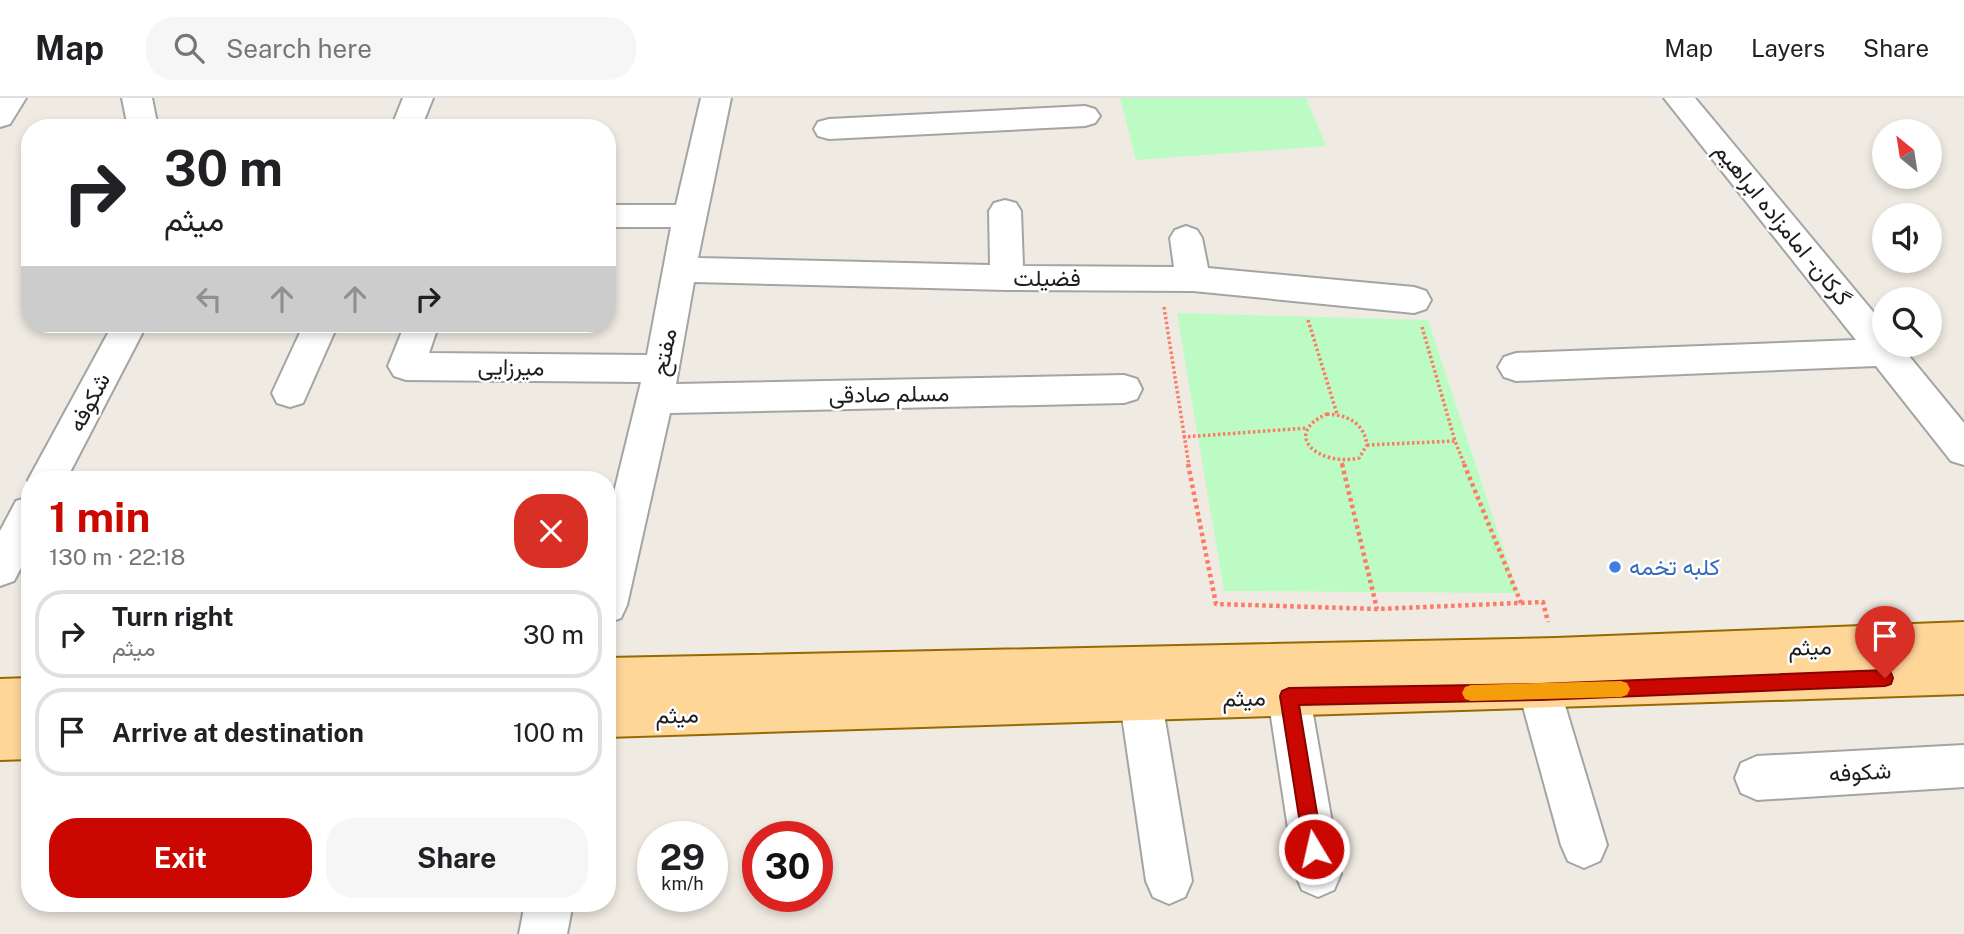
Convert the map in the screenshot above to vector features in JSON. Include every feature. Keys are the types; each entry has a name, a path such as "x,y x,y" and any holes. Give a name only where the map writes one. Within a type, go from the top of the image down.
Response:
{"main road":[{"name":"میثم","path":"616,717 1289,696 1964,641"},
{"name":"میثم","path":"616,678 1964,675"},
{"path":"0,699 21,698"},
{"path":"0,739 21,738"}],"street":[{"path":"0,117 11,98"},
{"path":"137,98 141,119"},
{"path":"410,119 418,98"},
{"name":"مفتح","path":"616,566 658,384 716,98"},
{"name":"گرکان - امامزاده ابراهیم","path":"1679,98 1872,336"},
{"path":"829,129 954,111 1085,116"},
{"path":"1005,211 1007,278"},
{"path":"616,216 690,216"},
{"path":"1186,238 1193,279"},
{"name":"فضیلت","path":"680,271 1193,279 1414,300"},
{"name":"شکوفه","path":"52,471 125,333"},
{"path":"290,393 317,333"},
{"name":"میرزایی","path":"419,333 406,366 658,384"},
{"path":"1516,367 1872,353"},
{"name":"گرکان - امامزاده ابراهیم","path":"1890,357 1950,414 1964,450"},
{"name":"مسلم صادقی","path":"658,384 1124,389"},
{"path":"0,569 21,530"},
{"path":"1548,674 1584,845"},
{"path":"1289,696 1318,874"},
{"path":"1141,702 1169,881"},
{"name":"شکوفه","path":"1756,778 1964,766"},
{"path":"543,934 547,912"}],"path":[{"path":"1160,279 1183,437 1216,604 1377,609 1544,602 1548,674"},
{"path":"1299,289 1337,414"},
{"path":"1414,300 1455,441 1521,603"},
{"path":"1337,414 1356,422 1367,437 1367,444 1359,458 1342,463 1322,457 1314,451 1306,436 1307,428 1318,416 1337,414"},
{"path":"1183,437 1307,428"},
{"path":"1367,444 1455,441"},
{"path":"1342,463 1377,609"}],"green space":[{"path":"1120,98 1306,98 1326,146 1136,160"},
{"path":"1177,313 1428,320 1518,593 1224,591"}],"slow traffic":[{"path":"1471,693 1621,689"}],"place":[{"name":"کلبه تخمه","path":"1615,567"}],"route":[{"path":"1314,849 1289,696 1540,692 1885,678"}]}
